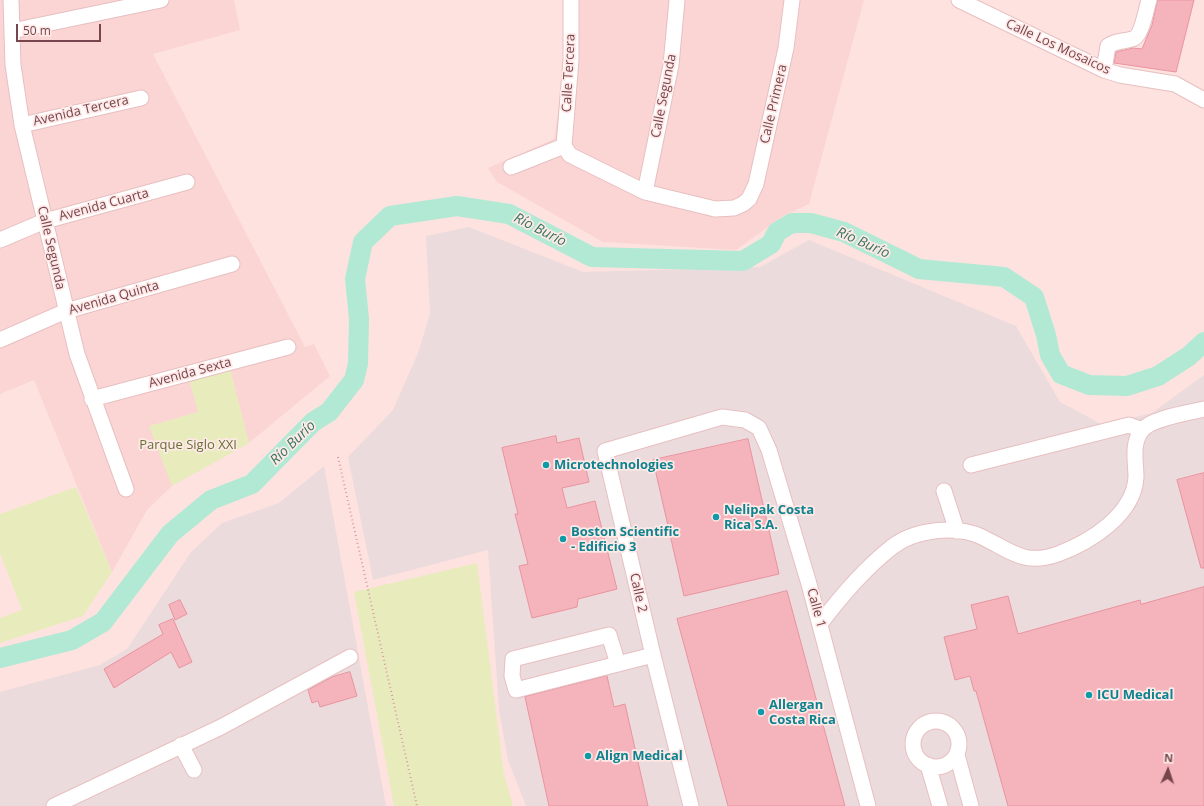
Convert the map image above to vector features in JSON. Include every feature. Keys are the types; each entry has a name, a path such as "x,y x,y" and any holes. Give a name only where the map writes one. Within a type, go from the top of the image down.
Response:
{"street":[{"name":"Calle Segunda","path":"11,0 13,65 22,125 46,221 76,354 126,488"},
{"path":"12,31 161,0"},
{"name":"Calle Tercera","path":"564,146 571,60 570,0"},
{"name":"Calle Segunda","path":"645,192 671,65 677,0"},
{"name":"Calle Primera","path":"645,192 716,209 734,208 743,204 749,199 756,184 786,48 792,0"},
{"name":"Calle Los Mosaicos","path":"959,0 1104,70 1120,75 1176,84 1204,100"},
{"path":"1104,70 1108,46 1118,41 1132,39 1140,33 1149,0"},
{"name":"Avenida Tercera","path":"22,125 141,98"},
{"path":"511,167 564,146 570,154 645,192"},
{"name":"Avenida Cuarta","path":"0,240 46,221 187,182"},
{"name":"Avenida Quinta","path":"0,340 66,311 232,264"},
{"name":"Avenida Sexta","path":"92,399 288,347"},
{"path":"820,624 843,593 893,546 912,537 934,531 957,531 980,536 1024,558 1040,558 1058,554 1082,542 1108,526 1122,512 1131,496 1136,478 1134,456 1136,442 1142,430 1152,423 1204,409"},
{"name":"Calle 2","path":"691,806 653,655 605,451 722,417 745,420"},
{"name":"Calle 1","path":"745,420 759,428 769,450 810,584 868,806"},
{"path":"971,465 1129,425 1142,430"},
{"path":"944,491 957,531"},
{"path":"618,664 609,635 513,659 512,676 516,690 618,664 653,655"},
{"path":"54,806 220,727 350,657"},
{"path":"940,806 928,765 917,756 913,742 919,729 931,722 945,723 953,728 959,741 957,755 971,806"},
{"path":"181,746 194,770"},
{"path":"928,765 942,766 951,762 957,755"}],"path":[{"path":"338,457 417,806"}],"shaded area":[{"path":"0,0 234,0 240,30 153,54 305,347 314,344 330,376 249,443 172,486 147,510 112,572 34,380 0,394"},
{"path":"565,0 864,0 809,204 783,216 736,250 603,242 497,182 488,168 554,139 566,57"},
{"path":"469,227 583,272 760,267 809,240 1016,326 1060,402 1103,425 1152,413 1204,375 1204,806 526,806 508,760 499,710 488,550 373,580 348,457 393,410 418,353 430,314 426,236"},
{"path":"324,466 386,806 0,806 0,692 100,665 127,649 191,552 222,523 279,503"}],"green space":[{"name":"Parque Siglo XXI","path":"230,368 249,443 172,486 149,426 198,412 189,379"},
{"path":"76,487 112,572 83,616 0,643 0,618 22,610 0,553 0,514"},
{"path":"477,563 504,774 513,806 394,806 354,592"}],"building":[{"path":"1158,0 1194,0 1176,72 1114,63 1116,52 1133,48 1142,49 1152,25"},
{"name":"Boston Scientific - Edificio 3","path":"556,436 557,443 579,438 589,482 562,488 567,508 595,501 617,589 578,599 577,607 532,618 519,566 528,564 515,514 518,514 502,448"},
{"name":"Nelipak Costa Rica S.A.","path":"748,439 779,574 684,596 653,460"},
{"path":"1204,473 1204,568 1201,568 1177,480"},
{"name":"ICU Medical","path":"1204,587 1204,806 1008,806 976,691 974,691 970,676 955,680 944,637 977,629 971,605 1008,596 1018,634 1140,600 1141,604"},
{"name":"Allergan Costa Rica","path":"787,591 845,806 728,806 677,619"},
{"path":"180,600 187,614 175,620 169,605"},
{"path":"173,619 192,662 179,668 171,652 114,688 104,669 163,634 159,625"},
{"path":"350,672 357,696 320,707 318,701 312,703 308,690 332,677"},
{"name":"Align Medical","path":"607,676 614,707 625,704 648,806 549,806 525,697"}],"waterway":[{"name":"Río Burío","path":"0,658 72,640 103,622 170,534 211,500 252,484 313,422 329,412 354,380 358,364 359,319 355,279 363,242 390,216 457,206 509,214 592,257 743,261 771,244 777,232 792,223 811,223 844,232 919,269 1004,277 1034,297 1046,335 1050,355 1061,374 1089,385 1127,386 1158,376 1189,356 1204,342"}],"place":[{"name":"Microtechnologies","path":"546,465"},
{"name":"Nelipak Costa Rica S.A.","path":"716,517"},
{"name":"Boston Scientific - Edificio 3","path":"563,539"},
{"name":"ICU Medical","path":"1089,695"},
{"name":"Allergan Costa Rica","path":"761,712"},
{"name":"Align Medical","path":"588,756"}]}
